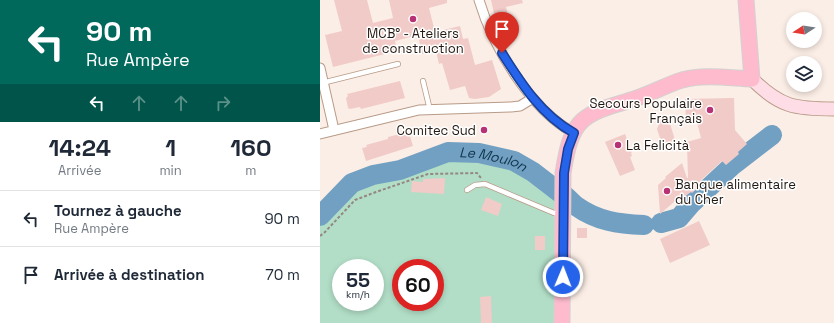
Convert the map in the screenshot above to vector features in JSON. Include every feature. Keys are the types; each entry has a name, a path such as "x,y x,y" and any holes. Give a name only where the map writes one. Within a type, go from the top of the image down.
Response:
{"main road":[{"path":"746,0 752,79"},
{"path":"562,323 564,173 568,149 574,133 583,120 597,111 637,98 683,80 708,76 752,79 771,96 788,105 803,108 834,109"}],"street":[{"path":"479,0 490,32 521,83 533,98 560,125 574,133"},
{"path":"321,77 334,130"},
{"path":"320,134 419,110 512,107 520,106 533,98"}],"lane":[{"path":"321,77 398,64"},
{"path":"423,81 430,110"},
{"path":"467,190 475,185 485,184 554,213 564,210"}],"path":[{"path":"320,236 355,200 428,174 477,173 485,184"}],"green space":[{"path":"448,152 479,153 514,161 533,172 559,192 565,323 320,323 320,216 352,183 373,175 400,170"}],"building":[{"path":"334,0 367,0 373,23 393,18 389,0 447,0 447,3 429,8 435,32 460,26 463,39 468,38 475,65 492,60 501,89 489,97 475,99 469,98 465,86 450,90 442,63 439,64 436,51 422,54 418,35 395,41 397,51 333,67 325,35 342,31"},
{"path":"491,0 522,0 523,3 506,7 508,15 495,18"},
{"path":"400,81 405,98 361,109 360,107 348,108 346,98 348,96 347,94"},
{"path":"734,98 735,130 747,144 738,152 739,154 726,165 722,161 700,181 702,184 692,193 691,192 683,198 681,196 660,214 658,185 682,163 688,178 687,142 701,138 697,122 686,122 685,99"},
{"path":"668,117 675,140 662,144 657,129 661,119"},
{"path":"404,133 409,133 413,146 366,161 362,148 367,147 366,145"},
{"name":"La Felicità","path":"625,134 632,152 632,156 630,157 635,170 620,176 605,142"},
{"path":"445,178 444,194 411,192 412,181 423,182 423,179"},
{"path":"486,197 502,204 498,216 481,210"},
{"path":"699,221 710,245 670,263 660,239"},
{"path":"577,228 587,228 587,238 577,238"},
{"path":"535,236 545,236 545,250 535,250"},
{"path":"491,296 492,323 481,323 480,297"}],"waterway":[{"name":"Le Moulon","path":"661,223 679,218 691,204 733,165 772,135"},
{"name":"Le Moulon","path":"320,216 352,183 373,175 400,170 448,152 479,153 514,161 533,172 576,206 592,215 617,223 644,225"}],"place":[{"name":"MCB° - Ateliers de construction","path":"413,19"},
{"name":"Secours Populaire Français","path":"710,110"},
{"name":"Comitec Sud","path":"484,130"},
{"name":"La Felicità","path":"618,145"},
{"name":"Banque alimentaire du Cher","path":"667,191"}],"route":[{"path":"502,53 521,83 533,98 560,125 574,133 568,149 564,173 563,277"}]}
